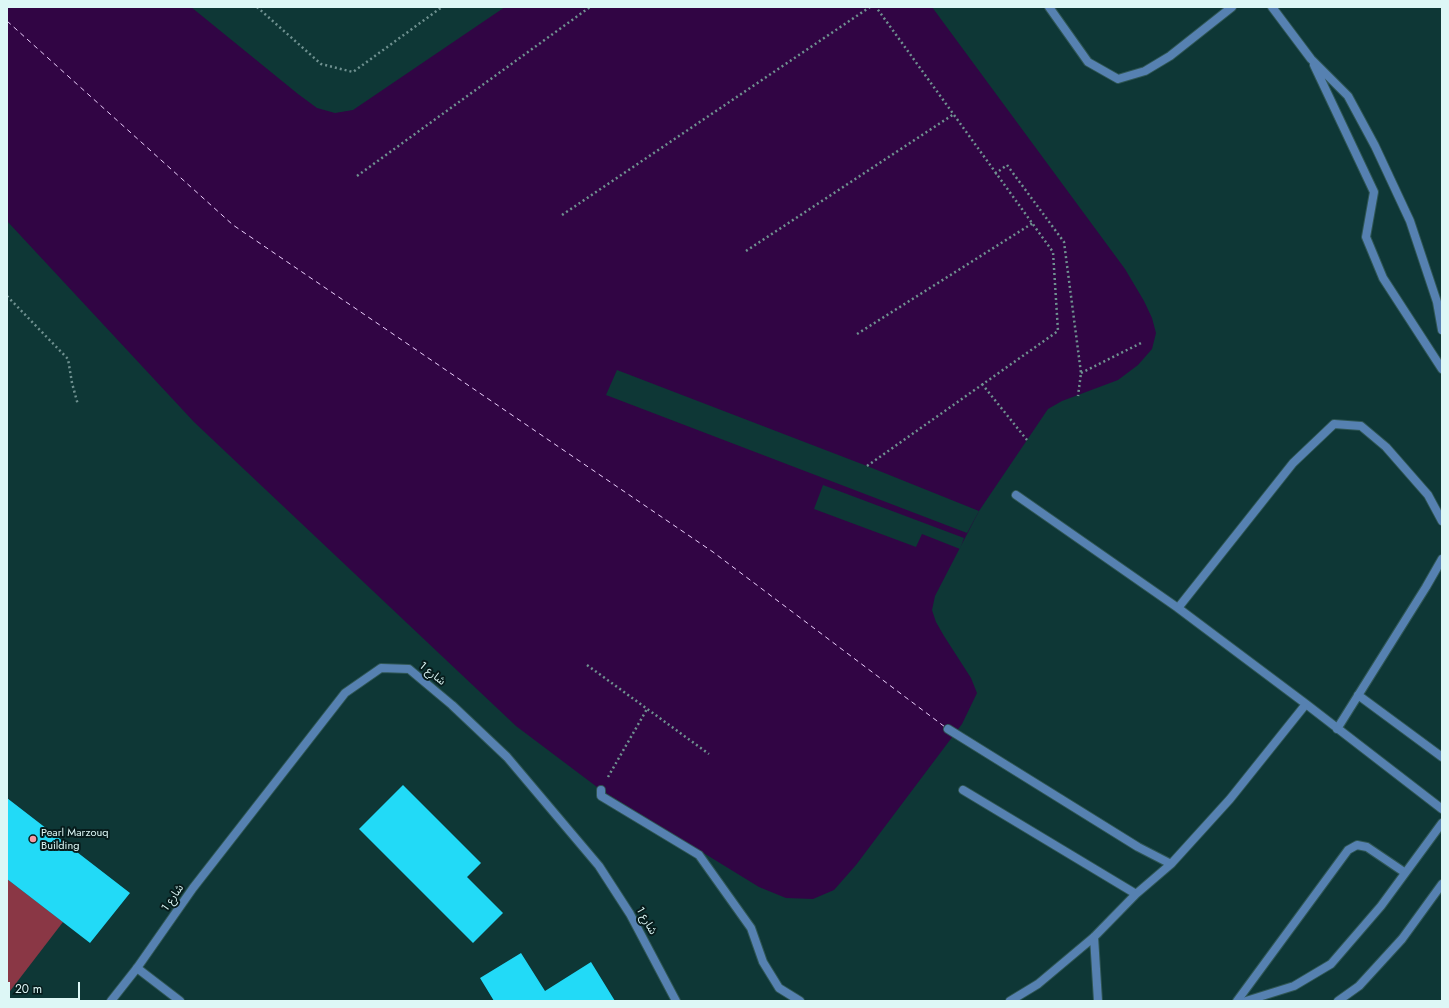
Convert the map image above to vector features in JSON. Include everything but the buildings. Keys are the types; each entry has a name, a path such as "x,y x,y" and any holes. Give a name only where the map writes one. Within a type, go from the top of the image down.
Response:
{"street":[{"path":"1049,7 1088,62 1118,79 1145,71 1170,56 1232,7"},
{"path":"1272,7 1311,59 1348,96 1376,146 1410,221 1437,302 1442,330"},
{"path":"1311,59 1374,192 1366,237 1383,278 1442,369"},
{"path":"1178,608 1293,463 1334,424 1361,426 1386,447 1428,496 1442,521"},
{"path":"1016,495 1178,608 1442,809"},
{"path":"1337,729 1442,559"},
{"name":"شارع 1","path":"111,1001 137,968 193,888 345,693 381,668 409,670 452,704 507,757 599,866 630,914 676,1001"},
{"path":"1358,695 1442,757"},
{"path":"1010,1001 1038,984 1094,937 1136,894 1171,864 1230,799 1306,704"},
{"path":"948,728 1138,847 1171,864"},
{"path":"601,790 602,796 699,855 751,928 763,962 778,988 800,1001"},
{"path":"963,790 1136,894"},
{"path":"1246,1001 1294,986 1332,964 1381,906 1404,872 1442,822"},
{"path":"1237,1001 1348,850 1358,845 1367,847 1404,872"},
{"path":"1338,1001 1359,986 1402,939 1442,884"},
{"path":"1094,937 1098,1001"},
{"path":"137,968 180,1001"}],"path":[{"path":"257,7 321,64 353,72 442,7"},
{"path":"357,176 590,7"},
{"path":"562,215 870,7"},
{"path":"867,466 1058,331 1053,252 1033,223 995,174 954,114 876,7"},
{"path":"746,251 954,114"},
{"path":"995,174 1007,165 1064,242 1080,373 1078,396"},
{"path":"857,334 1033,223"},
{"path":"7,296 68,359 72,383 78,404"},
{"path":"1080,373 1141,343"},
{"path":"982,384 1027,440"},
{"path":"587,665 709,754"},
{"path":"601,790 647,709"}],"shaded area":[{"path":"7,7 191,7 317,108 335,113 353,110 505,7 932,7 1125,269 1144,301 1152,318 1156,333 1152,349 1138,365 1118,380 1062,401 1048,409 979,511 935,596 932,610 936,622 971,678 977,693 962,724 856,865 834,890 813,899 786,898 759,887 601,790 516,726 194,422 7,221"},
{"path":"7,879 63,922 7,995"}],"pier":[{"path":"617,370 867,466 979,511 967,533 606,395"},
{"path":"823,485 964,538 960,549 922,534 916,547 814,509"}],"ferry route":[{"path":"7,21 233,225 713,552 945,727"}],"place":[{"name":"Pearl Marzouq Building","path":"33,839"}]}
